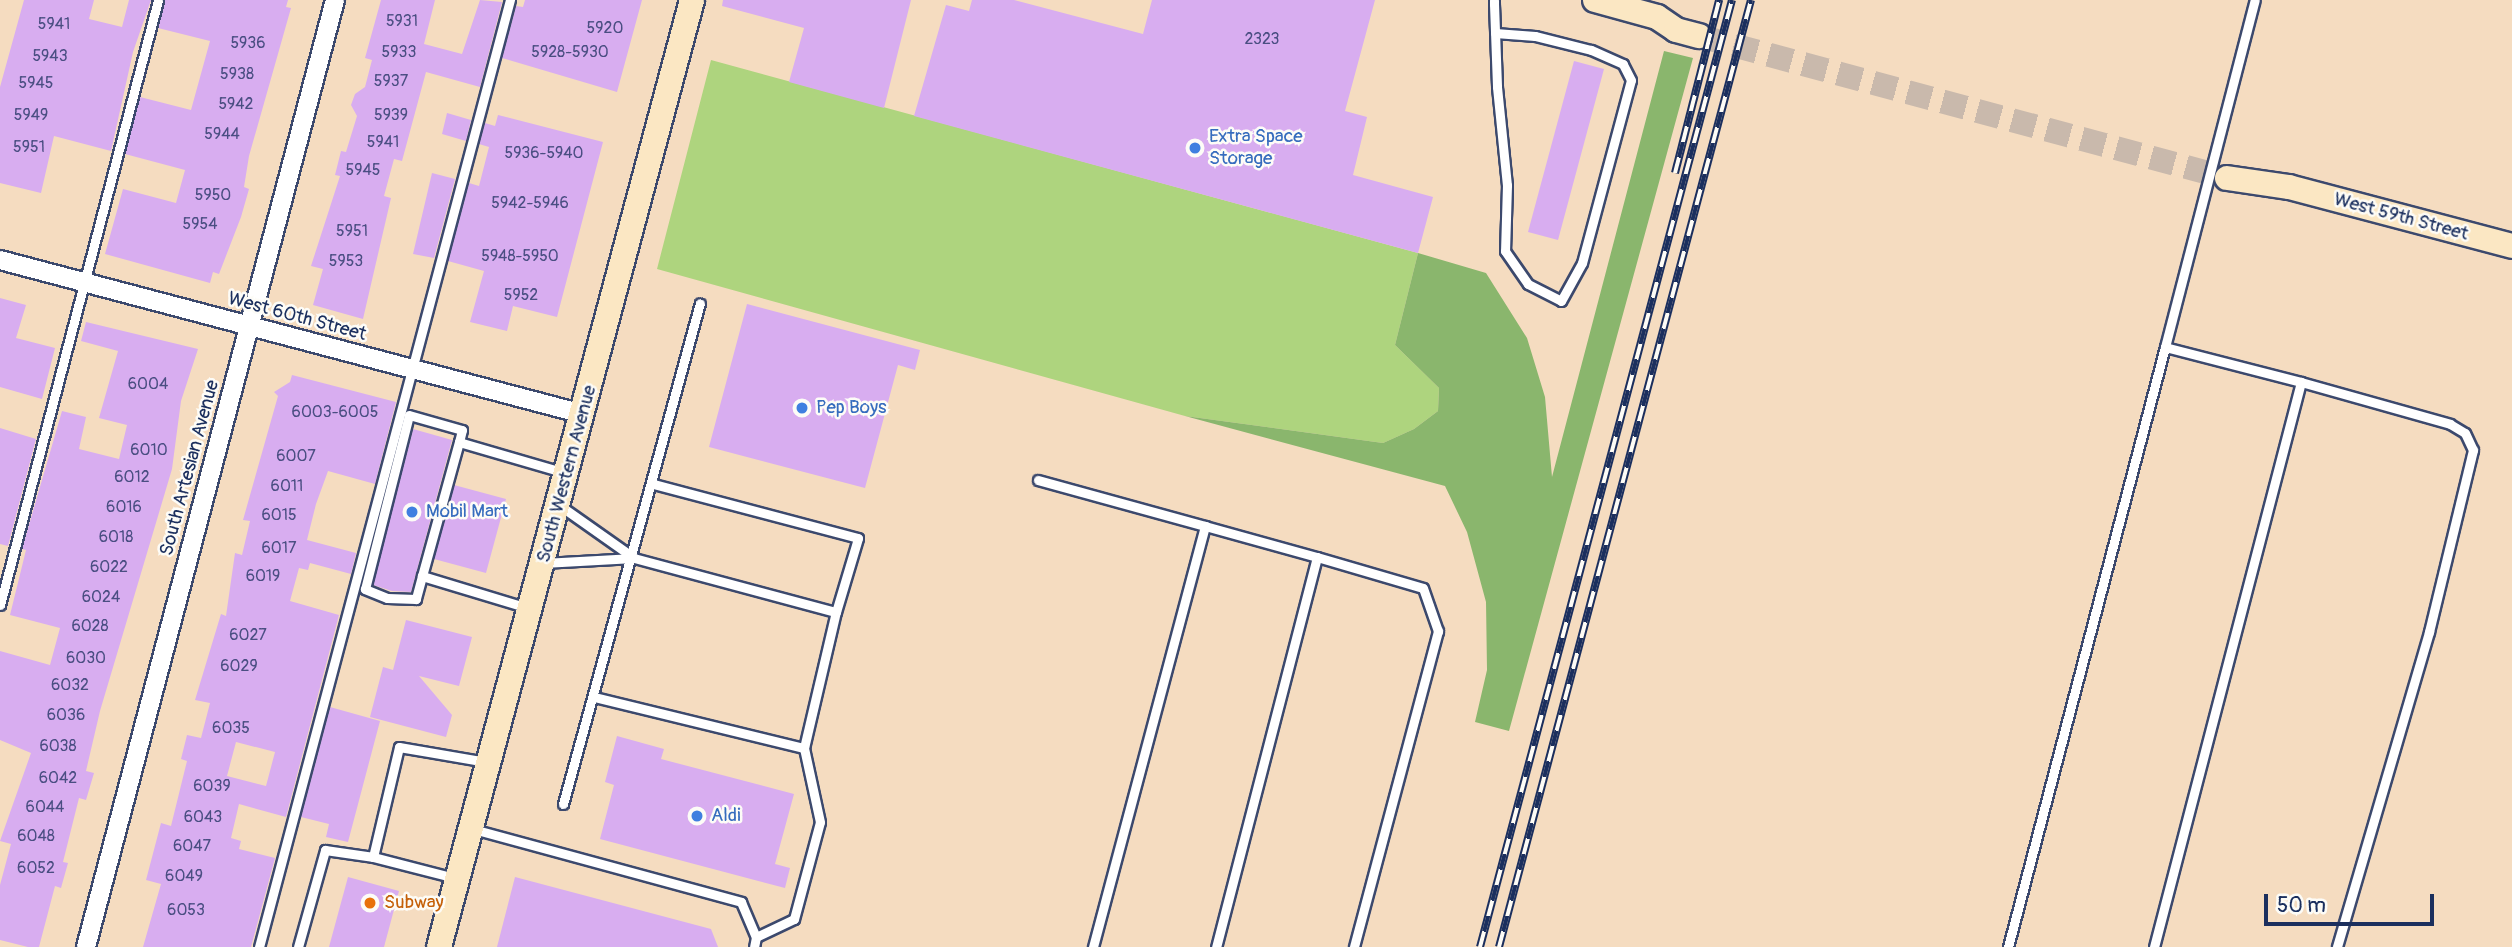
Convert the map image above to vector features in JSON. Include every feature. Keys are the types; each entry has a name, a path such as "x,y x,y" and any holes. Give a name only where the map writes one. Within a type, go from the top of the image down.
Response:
{"main road":[{"name":"South Western Avenue","path":"439,947 692,0"},
{"path":"1595,0 1657,17 1676,30 1700,28"},
{"name":"West 59th Street","path":"2229,171 2512,246"}],"street":[{"name":"South Artesian Avenue","path":"86,947 335,0"},
{"name":"West 60th Street","path":"0,260 583,414"}],"lane":[{"path":"0,605 158,0"},
{"path":"260,947 510,0"},
{"path":"1494,0 1495,33 1507,185 1505,251 1528,284 1561,300 1582,263 1632,80 1623,64 1591,50 1535,36 1495,33"},
{"path":"2008,947 2255,0"},
{"path":"563,804 634,558 700,303"},
{"path":"2165,347 2450,424 2465,433 2473,450 2429,632 2336,947"},
{"path":"2154,947 2301,382"},
{"path":"409,415 462,430 458,442 416,599 387,598 365,589 409,415"},
{"path":"458,442 567,474"},
{"path":"1038,480 1423,588 1438,631 1354,947"},
{"path":"471,829 741,902 755,942 794,919 820,822 804,748 836,612 858,538 653,484"},
{"path":"559,505 634,558"},
{"path":"1093,947 1205,526"},
{"path":"1216,947 1317,557"},
{"path":"543,563 634,558 836,612"},
{"path":"422,576 530,609"},
{"path":"594,696 804,748"},
{"path":"373,857 399,747 489,762"},
{"path":"298,947 325,850 373,857 458,879"}],"green space":[{"path":"1664,51 1693,58 1509,731 1475,722 1487,670 1486,602 1467,532 1445,486 1185,416 1383,443 1414,429 1438,411 1439,388 1395,345 1418,253 1486,273 1527,338 1545,397 1552,477"},
{"path":"711,60 1418,253 1395,345 1439,388 1438,411 1414,429 1383,443 1185,416 657,269"}],"building":[{"path":"24,0 94,0 89,19 122,27 129,0 151,0 133,52 111,151 54,136 41,193 0,183 0,87"},
{"path":"165,0 288,0 286,7 291,8 249,156 244,187 249,189 241,217 219,274 213,272 210,283 105,254 123,189 176,203 185,170 125,154 140,97 191,110 210,41 158,28"},
{"path":"381,0 435,0 424,44 462,54 480,0 502,2 480,87 426,72 402,161 394,159 384,196 391,198 363,319 313,305 323,269 311,266 340,176 335,175 341,151 346,152 357,116 351,105 355,94 365,87 372,60 365,58"},
{"path":"525,0 642,0 617,92 502,58 516,6 523,7"},
{"path":"723,0 911,0 884,108 789,82 804,28 722,6"},
{"name":"Extra Space Storage","path":"972,0 1014,0 1143,34 1152,0 1375,0 1345,111 1367,117 1353,175 1433,197 1418,253 914,116 946,5 969,11"},
{"path":"1574,61 1604,69 1558,240 1528,232"},
{"path":"447,113 471,120 466,141 442,134"},
{"path":"498,115 603,142 557,317 513,306 507,331 470,322 484,271 448,261 469,183 479,186 489,147 479,144 485,123 495,126"},
{"path":"432,173 455,179 434,258 413,254"},
{"path":"0,298 26,305 16,338 55,348 42,399 0,387"},
{"name":"Pep Boys","path":"747,304 920,350 915,370 898,365 865,488 709,447"},
{"path":"86,322 198,349 181,401 172,469 100,711 86,771 94,773 86,800 79,798 63,862 68,863 61,888 55,886 39,947 28,947 0,940 0,885 11,844 0,841 31,753 0,740 0,651 50,665 60,628 10,615 26,550 22,549 62,411 86,417 79,449 119,459 127,425 99,418 118,351 81,341"},
{"path":"292,375 396,402 375,484 328,471 307,540 356,553 351,574 310,563 308,570 299,568 290,601 339,615 286,817 239,804 231,838 241,841 239,849 275,858 251,947 143,947 161,884 146,880 161,823 171,826 187,761 181,759 187,735 201,738 210,703 195,700 221,614 226,616 235,553 242,555 250,521 243,520 278,396 274,392 290,382","holes":["236,742 275,752 266,786 227,776"]},
{"path":"0,428 36,439 8,546 0,544"},
{"name":"Mobil Mart","path":"413,429 452,440 411,592 392,591 373,585"},
{"path":"454,485 506,499 486,573 434,559"},
{"path":"406,620 472,637 459,686 419,676 452,715 446,737 370,717 383,667 393,670"},
{"path":"330,707 380,721 348,842 326,837 329,824 301,817"},
{"name":"Aldi","path":"617,736 664,749 661,759 794,794 775,864 790,868 785,888 600,839 614,785 605,782"},
{"path":"348,877 399,891 384,947 329,947"},
{"path":"515,877 711,929 718,947 497,947"}],"tunnel":[{"path":"1699,36 2227,178"}],"railway":[{"path":"1675,173 1719,0"},
{"path":"1480,947 1732,0"},
{"path":"1499,947 1751,0"}],"place":[{"name":"Extra Space Storage","path":"1195,148"},
{"name":"Pep Boys","path":"802,408"},
{"name":"Mobil Mart","path":"412,512"},
{"name":"Aldi","path":"697,816"},
{"name":"Subway","path":"370,903"}]}
